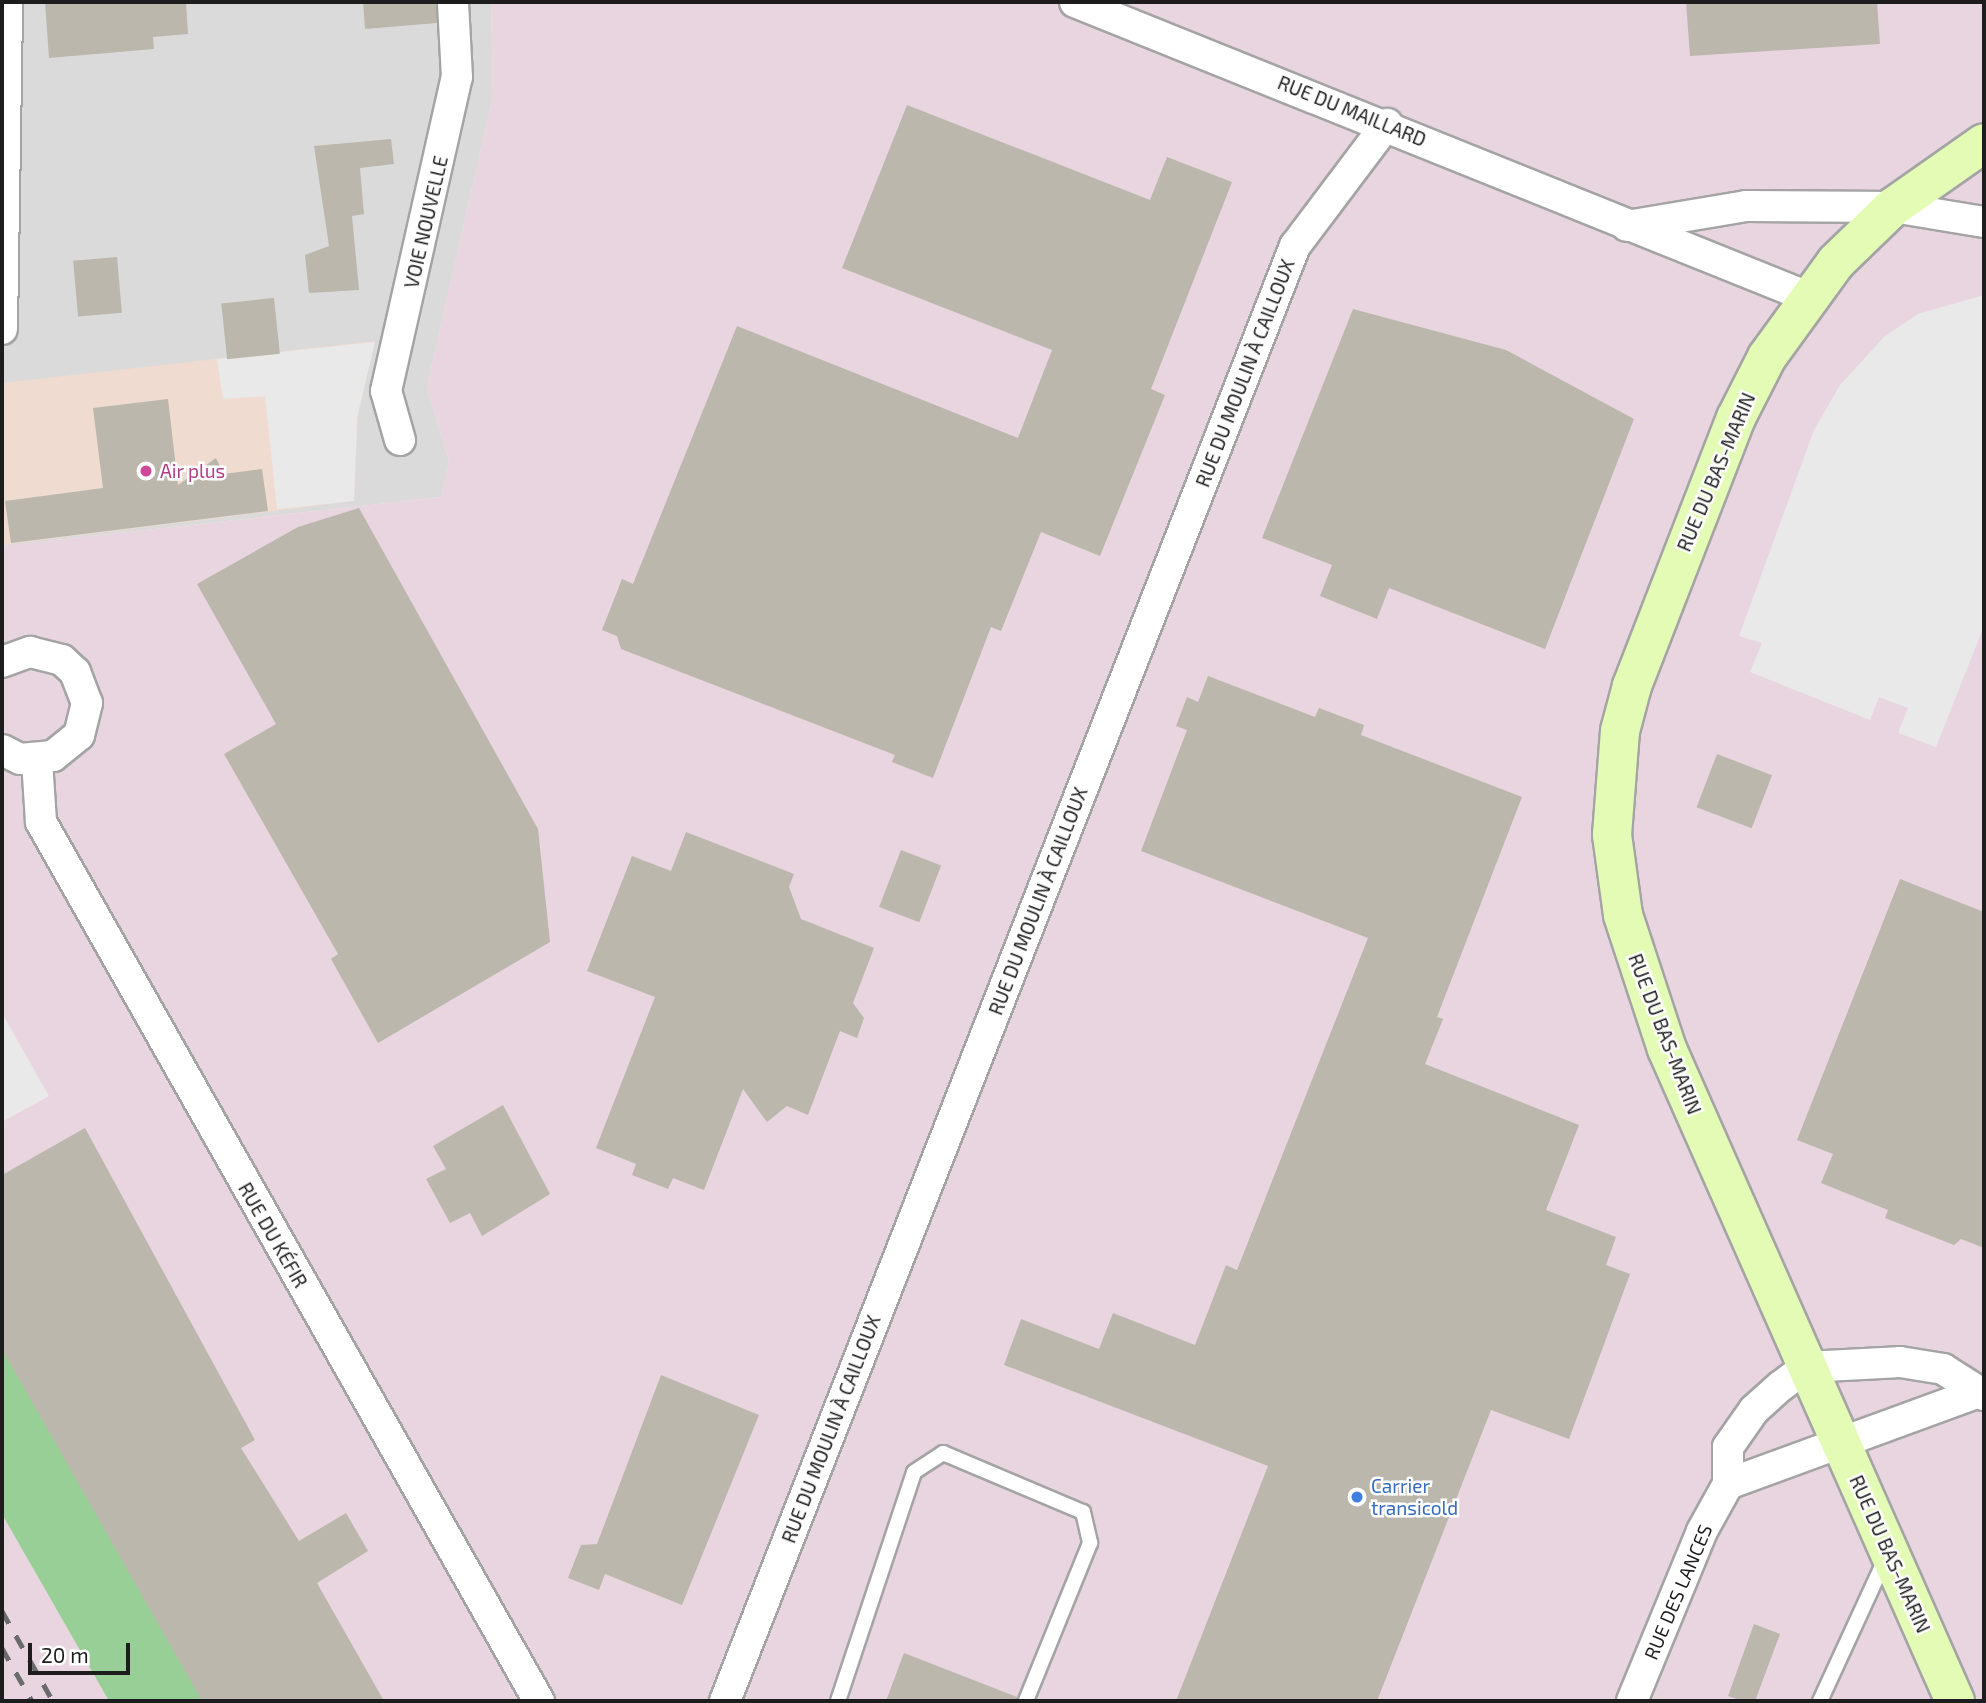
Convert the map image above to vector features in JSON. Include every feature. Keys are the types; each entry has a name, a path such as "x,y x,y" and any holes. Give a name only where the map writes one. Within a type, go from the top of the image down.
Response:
{"main road":[{"name":"RUE DU BAS-MARIN","path":"1955,1701 1890,1549 1806,1367 1648,999 1623,915 1612,835 1619,732 1647,644 1736,418 1808,297 1893,207 1984,143"}],"street":[{"path":"2,329 7,2"},
{"name":"VOIE NOUVELLE","path":"400,440 386,391 457,77 453,2"},
{"name":"RUE DU MAILLARD","path":"1075,2 1387,124 1627,226 1808,297"},
{"name":"RUE DU MOULIN À CAILLOUX","path":"724,1700 1295,246 1387,124"},
{"path":"1627,226 1746,206 1893,207 1984,222"},
{"path":"2,662 30,652 46,653 75,671 83,686 86,719 79,735 53,756 37,760 2,750"},
{"name":"RUE DU KÉFIR","path":"37,760 41,822 539,1701"},
{"path":"1806,1367 1922,1363 1956,1376 1981,1394"},
{"name":"RUE DES LANCES","path":"1632,1701 1702,1531 1728,1485 1728,1447 1737,1430 1806,1367"},
{"path":"1728,1485 1838,1440 1981,1394"}],"lane":[{"path":"838,1701 914,1472 943,1453 1083,1512 1090,1543 1026,1701"},
{"path":"1816,1700 1890,1549"}],"shaded area":[{"path":"2,2 491,2 493,96 427,387 449,461 441,497 2,546"},
{"path":"491,2 1984,2 1984,1701 2,1701 2,546 441,497 449,461 427,387 493,96"},
{"path":"1984,295 1984,626 1936,747 1898,733 1908,708 1879,697 1870,720 1750,672 1762,643 1739,636 1814,430 1840,385 1884,337 1918,314"},
{"path":"375,341 358,416 354,501 2,545 2,383"},
{"path":"375,342 357,417 354,501 277,509 265,396 223,399 217,359"},
{"path":"2,1013 49,1096 2,1122"}],"green space":[{"path":"2,1337 117,1548 209,1701 109,1701 2,1514"}],"building":[{"path":"45,2 186,2 188,34 153,37 154,49 49,58"},
{"path":"363,2 436,2 437,23 365,29"},
{"path":"1686,2 1877,2 1880,44 1690,56"},
{"path":"907,105 1150,200 1167,157 1232,182 1151,389 1165,395 1100,556 1041,532 1001,631 991,627 933,778 892,762 895,755 621,649 617,636 602,630 622,579 633,584 737,326 1018,438 1052,350 842,268"},
{"path":"391,139 394,164 360,168 364,214 352,216 359,290 309,293 305,255 329,246 314,146"},
{"path":"117,257 122,313 78,317 73,261"},
{"path":"274,298 280,354 227,359 221,304"},
{"path":"1353,309 1506,350 1634,419 1545,649 1389,588 1377,619 1320,596 1332,565 1262,538"},
{"name":"Air plus","path":"168,399 178,485 216,458 224,474 262,469 268,511 11,543 5,501 103,488 93,408"},
{"path":"359,508 538,829 550,942 378,1043 331,959 338,954 224,754 276,724 197,584 298,527"},
{"path":"1208,676 1315,717 1319,708 1364,725 1361,735 1522,797 1437,1017 1443,1019 1425,1064 1579,1125 1546,1210 1616,1237 1606,1265 1630,1274 1569,1439 1491,1410 1377,1701 1176,1701 1268,1466 1004,1365 1021,1319 1099,1349 1113,1313 1195,1345 1226,1265 1237,1270 1368,938 1141,851 1187,730 1176,726 1187,697 1198,702"},
{"path":"1717,754 1772,775 1752,828 1697,807"},
{"path":"686,832 794,874 789,887 801,919 874,948 853,1003 864,1018 857,1038 840,1031 808,1115 787,1106 767,1122 743,1089 704,1190 673,1178 668,1189 632,1175 636,1164 596,1148 655,997 587,971 632,856 671,871"},
{"path":"901,850 941,865 919,922 879,907"},
{"path":"1900,879 1984,912 1984,1248 1961,1239 1954,1245 1885,1218 1888,1210 1821,1183 1833,1154 1797,1140"},
{"path":"503,1105 550,1194 482,1236 470,1213 450,1223 426,1179 446,1169 433,1146"},
{"path":"85,1128 255,1440 241,1448 299,1541 346,1513 368,1551 317,1583 384,1701 202,1701 2,1349 2,1175"},
{"path":"661,1375 759,1415 682,1605 605,1574 599,1590 568,1578 581,1545 597,1544"},
{"path":"1754,1624 1780,1634 1755,1701 1743,1701 1728,1696"},
{"path":"904,1653 1017,1697 1017,1701 886,1701"}],"railway":[{"path":"2,1611 53,1701"},
{"path":"2,1648 32,1701"}],"place":[{"name":"Air plus","path":"146,471"},
{"name":"Carrier transicold","path":"1357,1497"}]}
